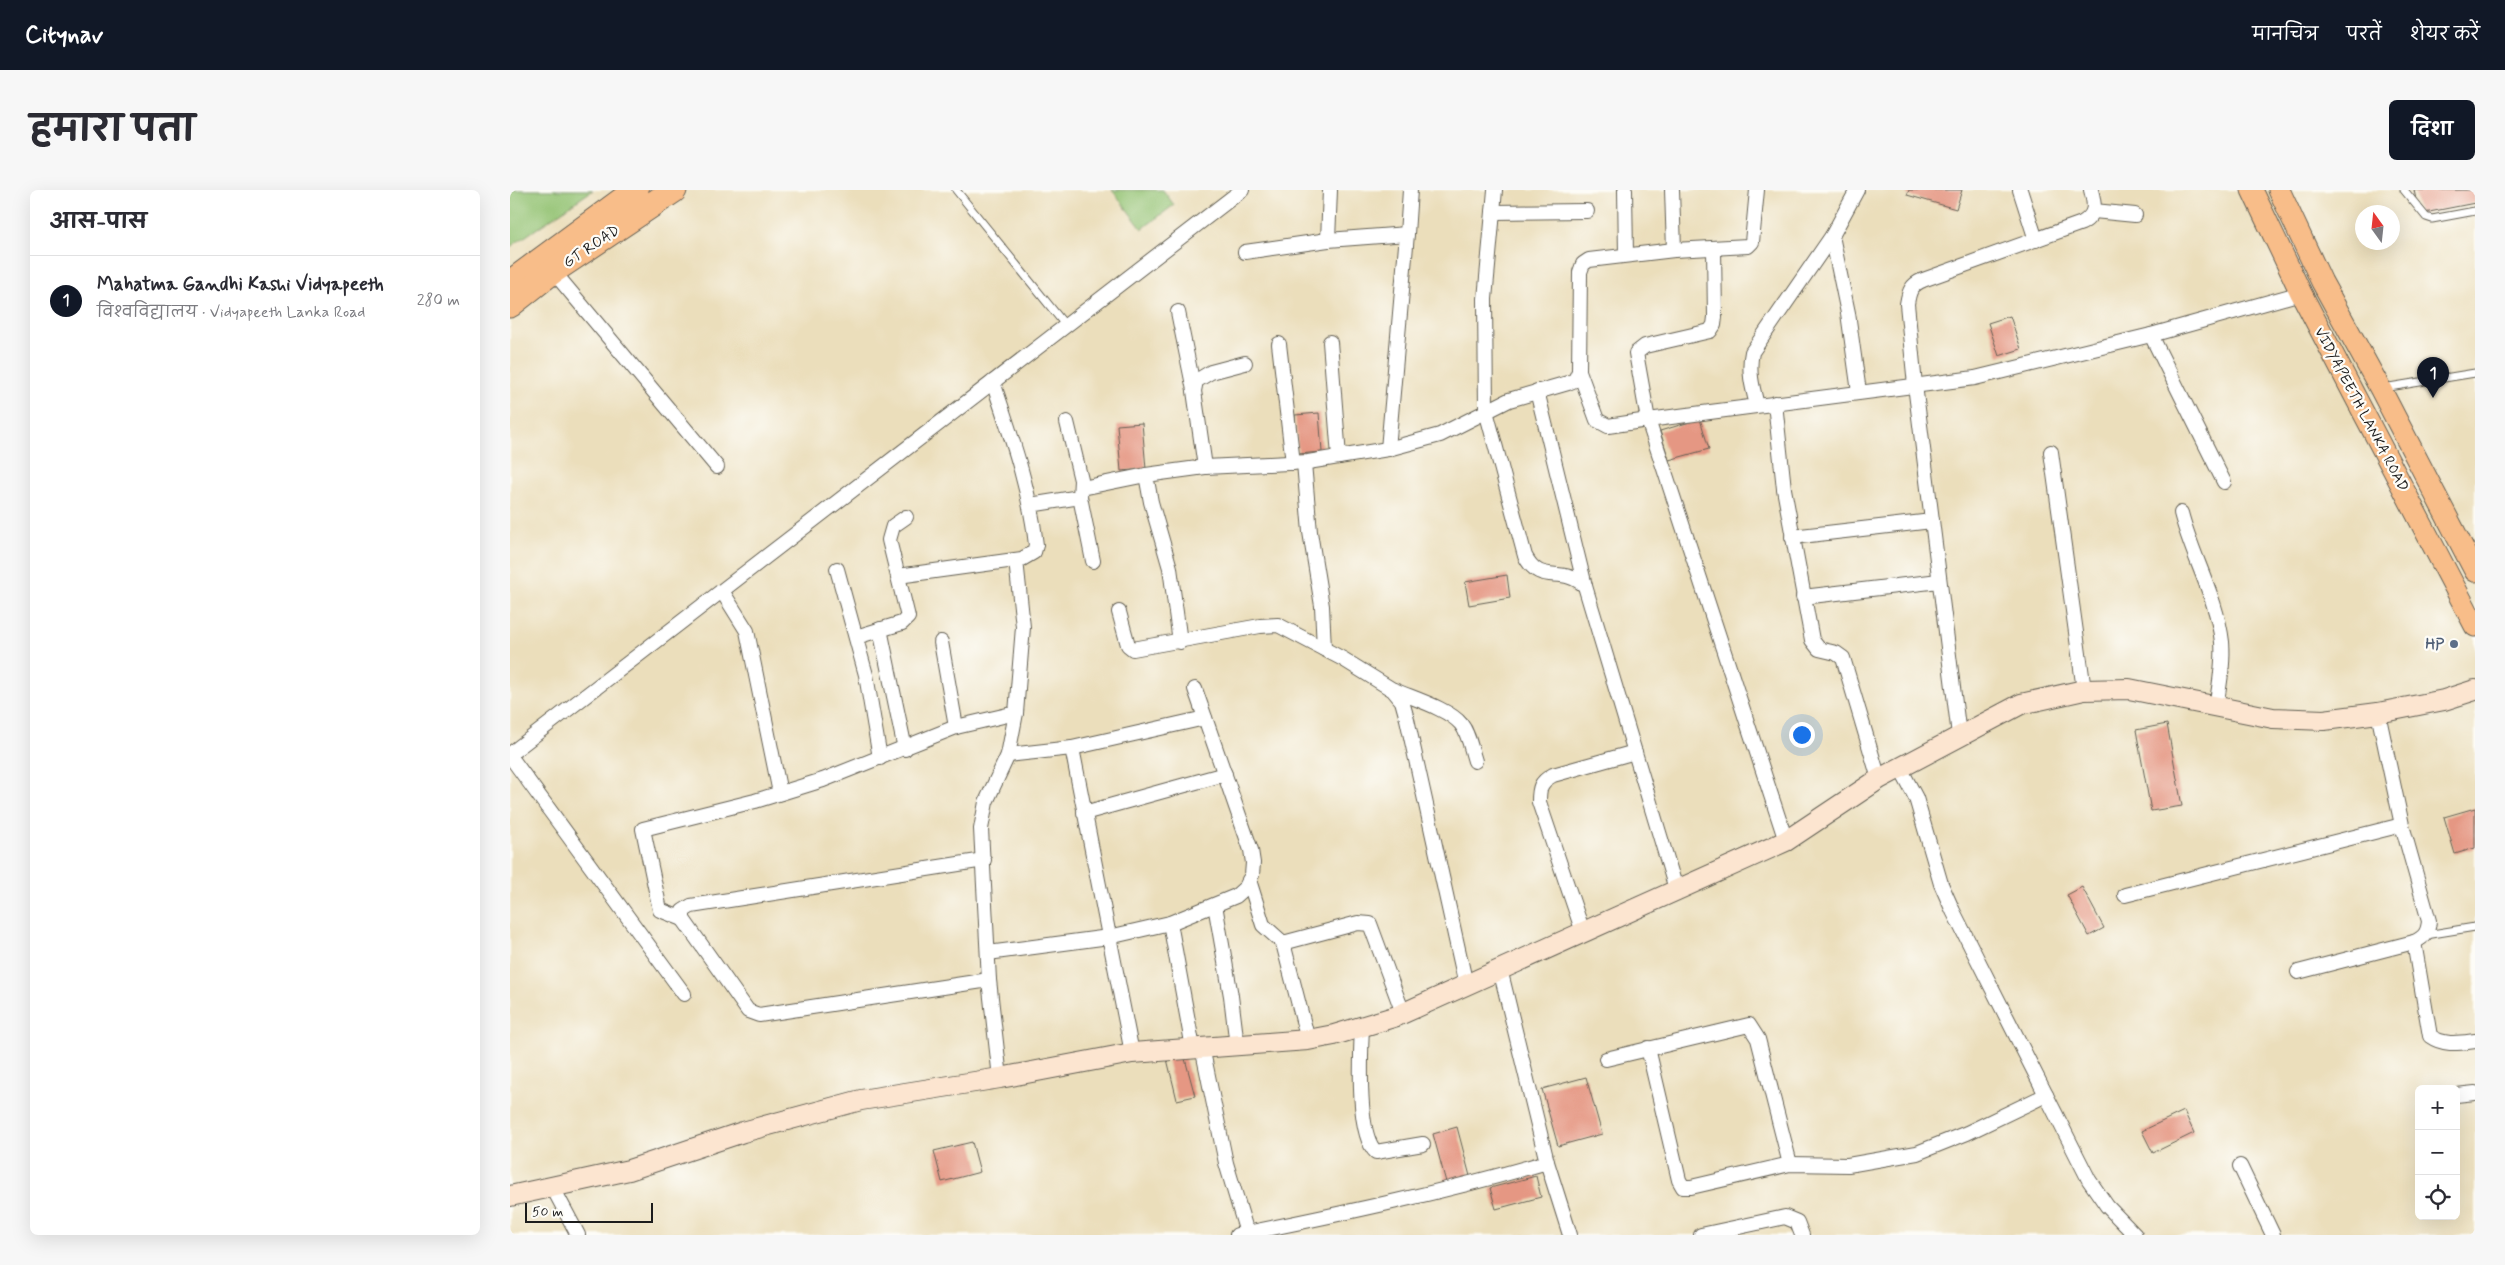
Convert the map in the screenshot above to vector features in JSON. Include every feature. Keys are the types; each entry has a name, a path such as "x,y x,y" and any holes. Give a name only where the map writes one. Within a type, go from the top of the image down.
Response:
{"highway":[{"name":"GT ROAD","path":"510,305 547,265 636,190"},
{"name":"GT ROAD","path":"510,283 547,265 674,190"}],"main road":[{"name":"VIDYAPEETH LANKA ROAD","path":"2252,190 2301,293 2475,626"},
{"name":"VIDYAPEETH LANKA ROAD","path":"2281,191 2322,282 2380,388 2475,571"}],"street":[{"path":"684,994 510,755 1242,190"},
{"path":"1328,240 1330,190"},
{"path":"1388,449 1410,190"},
{"path":"1495,190 1485,299 1486,411 1525,556 1531,568 1542,575 1562,574 1575,577 1585,586"},
{"path":"1625,190 1626,255"},
{"path":"1672,190 1674,250"},
{"path":"1030,505 1146,475 1205,467 1298,463 1388,449 1440,435 1486,411 1537,391 1575,380 1578,371 1580,272 1583,264 1588,260 1674,250 1743,248 1752,242 1757,190"},
{"path":"1757,405 1750,380 1752,352 1832,236 1857,190"},
{"path":"2020,190 2036,240"},
{"path":"1959,735 1915,385 1908,304 1909,293 1914,285 2082,223 2092,217 2094,211 2095,203 2091,190"},
{"path":"1493,212 1587,211"},
{"path":"2094,211 2135,215"},
{"path":"1246,252 1328,240 1407,234"},
{"path":"1832,236 1848,313 1859,392"},
{"path":"1714,249 1715,317 1714,325 1710,331 1645,346 1639,348 1636,353 1648,420 1786,840"},
{"path":"547,265 717,467"},
{"path":"1578,371 1597,420 1608,426 1757,405 1976,378 2151,335 2301,293"},
{"path":"1178,312 1194,391 1205,467"},
{"path":"2151,335 2224,482"},
{"path":"1330,342 1339,456"},
{"path":"1279,344 1322,606 1324,649"},
{"path":"1194,391 1196,381 1200,377 1245,363"},
{"path":"898,576 1016,560 1029,556 1034,552 1036,545 1030,505 1013,440 993,382"},
{"path":"1537,391 1585,586 1676,889"},
{"path":"1775,403 1792,537 1814,646 1826,652 1836,653 1843,658 1879,779"},
{"path":"1067,422 1093,561"},
{"path":"2051,452 2084,690"},
{"path":"1146,475 1151,502 1170,568 1180,642"},
{"path":"2181,513 2217,618 2222,642 2222,663 2216,708"},
{"path":"856,637 902,623 908,617 888,540 893,526 906,517"},
{"path":"1792,537 1932,521"},
{"path":"1000,1078 989,980 981,829 986,802 1008,755 1016,713 1023,627 1016,560"},
{"path":"837,569 866,675 880,758"},
{"path":"1803,597 1939,581"},
{"path":"722,591 747,631 780,793"},
{"path":"1119,612 1128,645 1133,649 1260,626 1278,625 1324,649 1393,690 1452,716 1461,724 1468,736 1474,761"},
{"path":"880,629 905,749"},
{"path":"940,642 956,727"},
{"path":"988,953 1109,937 1170,923 1236,896 1246,887 1253,863 1251,850 1195,689"},
{"path":"510,1196 628,1170 743,1132 861,1100 1000,1078 1132,1053 1308,1040 1334,1035 1403,1013 1786,840 1879,779 1959,735 2021,704 2084,690 2129,689 2165,695 2216,708 2274,718 2324,720 2378,713 2444,700 2475,690"},
{"path":"1393,690 1402,701 1407,719 1466,985"},
{"path":"989,980 759,1015 748,1011 683,919 660,910 643,829 823,780 905,749 956,727 1016,713"},
{"path":"2378,713 2402,825 2429,921 2420,938 2430,1036 2438,1041 2452,1044 2475,1041"},
{"path":"1008,755 1072,748 1205,718"},
{"path":"1072,748 1132,1053"},
{"path":"1583,932 1539,802 1539,790 1541,784 1552,775 1635,752"},
{"path":"1900,768 1916,798 1933,860 1949,902 2089,1180 2106,1206 2135,1235"},
{"path":"1084,813 1225,774"},
{"path":"2125,895 2402,825"},
{"path":"683,919 683,910 691,906 984,860"},
{"path":"1249,880 1263,925 1283,943 1308,1040"},
{"path":"1214,904 1231,996 1237,1046"},
{"path":"1170,923 1197,1047 1242,1234 1292,1229 1547,1162"},
{"path":"1283,943 1358,923 1370,924 1403,1013"},
{"path":"2298,972 2420,938"},
{"path":"1500,969 1547,1162 1570,1235"},
{"path":"1606,1059 1749,1025 1758,1039 1790,1164"},
{"path":"1362,1026 1361,1091 1366,1136 1370,1147 1376,1152 1384,1152 1423,1144"},
{"path":"1648,1048 1680,1180 1683,1187 1690,1188 1790,1164 1848,1165 1917,1153 1967,1133 2046,1094"},
{"path":"2460,1095 2475,1093"},
{"path":"2240,1166 2273,1235"},
{"path":"552,1186 578,1235"},
{"path":"1701,1235 1785,1217 1797,1222 1802,1235"}],"lane":[{"path":"956,190 1066,326"},
{"path":"2404,190 2426,217 2432,219 2475,211"},
{"path":"2380,388 2475,373"},
{"path":"2420,938 2475,927"}],"green space":[{"path":"510,190 593,190 510,247"},
{"path":"1112,190 1163,190 1174,205 1142,229"}],"building":[{"path":"1909,190 1962,190 1956,209 1907,195"},
{"path":"2414,190 2475,190 2475,203 2419,214"},
{"path":"2010,316 2021,349 1999,356 1988,323"},
{"path":"1319,413 1322,452 1298,454 1295,415"},
{"path":"1700,419 1709,449 1669,460 1660,431"},
{"path":"1142,423 1146,469 1121,471 1117,425"},
{"path":"1507,575 1510,598 1469,605 1465,582"},
{"path":"2167,724 2182,806 2151,811 2136,730"},
{"path":"2475,808 2475,848 2455,854 2444,817"},
{"path":"2082,887 2104,928 2089,936 2067,895"},
{"path":"1184,1055 1195,1096 1177,1100 1167,1059"},
{"path":"1586,1077 1602,1134 1558,1146 1542,1089"},
{"path":"2184,1111 2194,1133 2153,1153 2142,1131"},
{"path":"1457,1127 1471,1180 1447,1186 1433,1134"},
{"path":"972,1142 980,1172 942,1182 934,1151"},
{"path":"1536,1176 1541,1197 1496,1209 1490,1188"}],"place":[{"name":"Mahatma Gandhi Kashi Vidyapeeth","path":"2433,398"},
{"name":"HP","path":"2454,644"}]}
